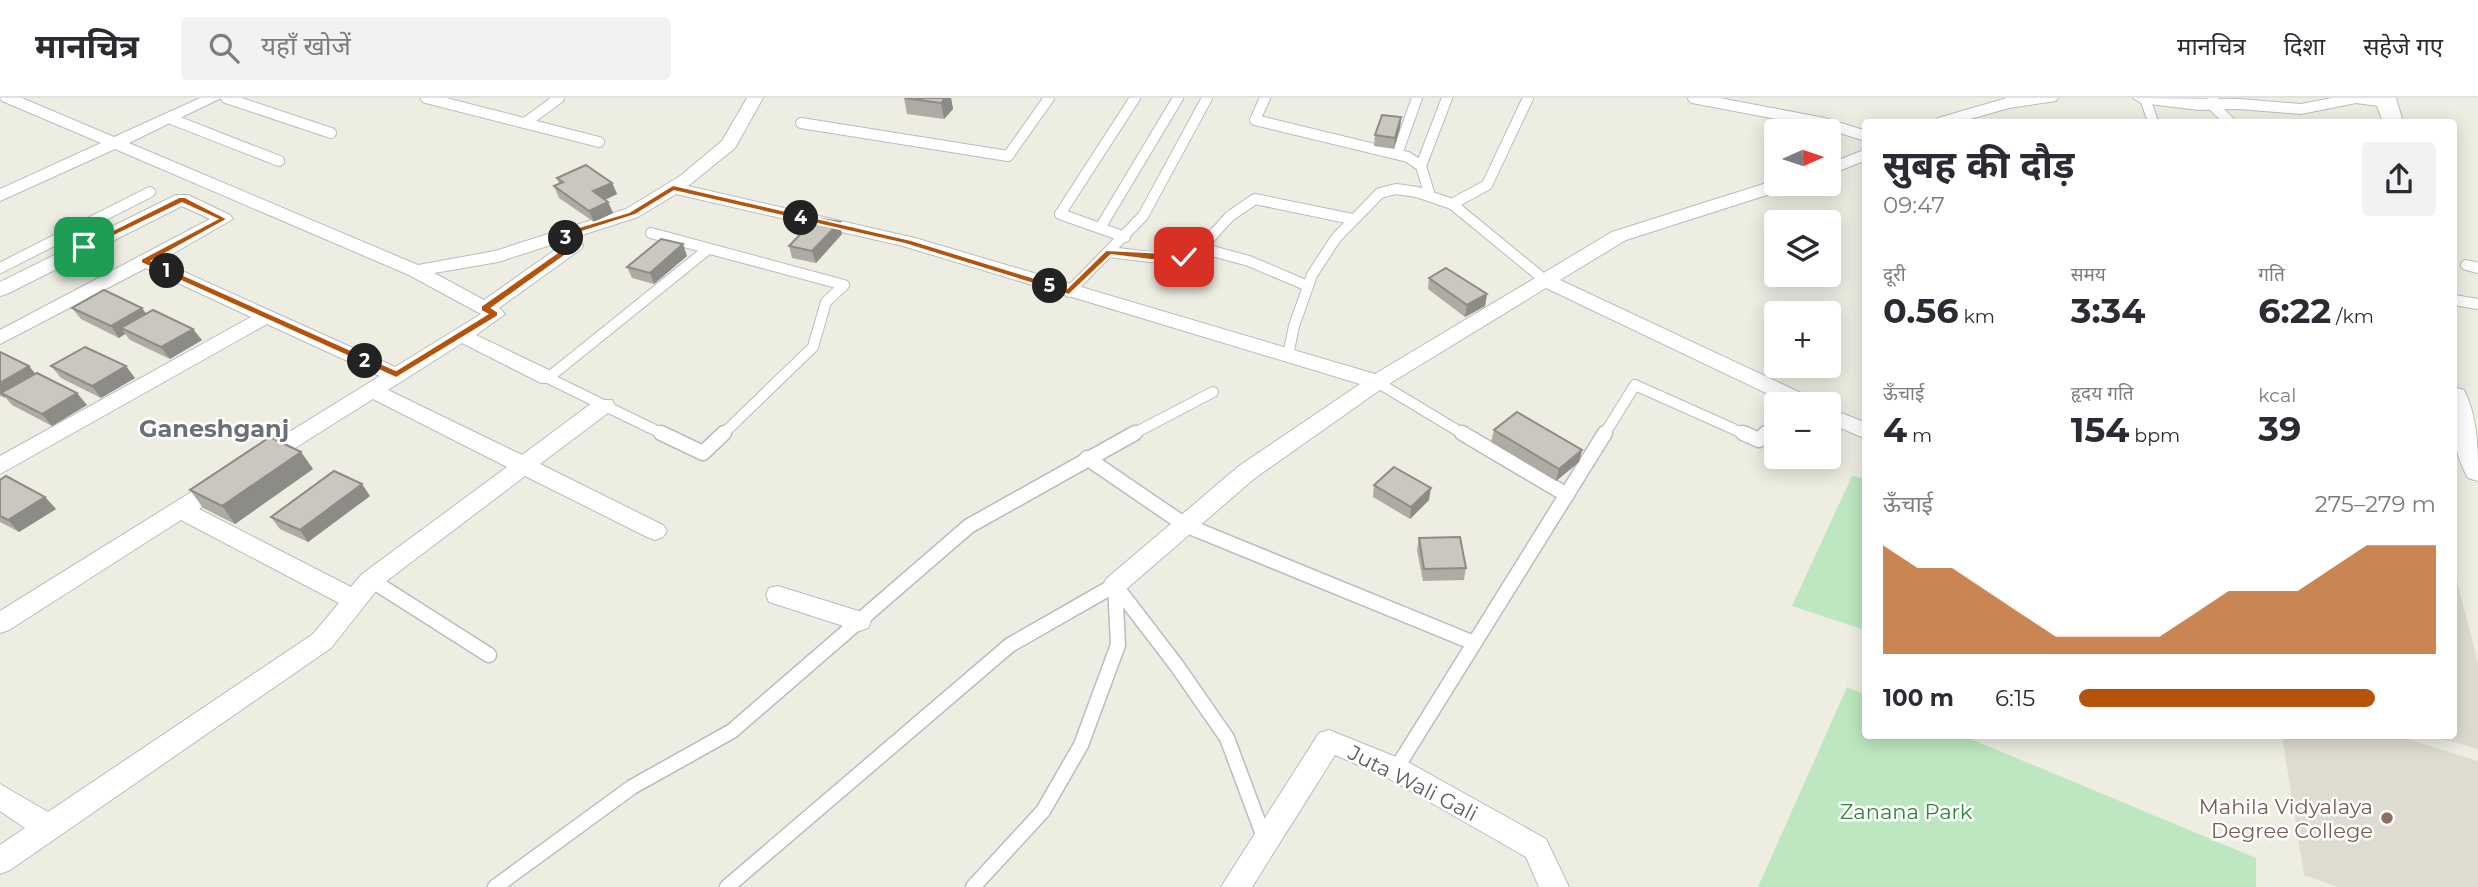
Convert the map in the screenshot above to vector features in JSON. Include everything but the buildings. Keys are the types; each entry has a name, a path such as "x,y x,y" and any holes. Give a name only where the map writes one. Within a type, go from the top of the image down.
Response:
{"street":[{"path":"0,623 495,314 416,271 8,98"},
{"path":"0,196 213,98"},
{"path":"416,271 498,256 632,214 673,188 729,144 755,98"},
{"path":"1953,119 2009,100 2050,98"},
{"path":"2144,98 2212,101 2301,116 2356,98 2388,108"},
{"path":"1841,165 1862,156"},
{"path":"673,188 908,242 1377,382"},
{"path":"1115,585 1247,472 1377,382 1619,236 1764,190"},
{"path":"0,290 182,199 224,219 0,338"},
{"path":"485,309 574,245 562,235"},
{"path":"145,261 396,375"},
{"path":"1546,281 1776,392"},
{"path":"0,466 267,316"},
{"path":"461,335 548,378"},
{"path":"372,390 655,531"},
{"path":"0,861 322,641 370,580 604,405"},
{"path":"2457,407 2470,453"},
{"path":"1841,421 1862,430"},
{"path":"181,509 355,600"},
{"path":"778,595 859,621"},
{"name":"Juta Wali Gali","path":"1236,887 1329,741 1396,769 1536,848 1554,887"},
{"path":"0,796 49,828"}],"lane":[{"path":"226,98 331,133"},
{"path":"426,98 599,142"},
{"path":"454,106 467,98"},
{"path":"525,123 559,98"},
{"path":"801,123 1008,156 1049,98"},
{"path":"1125,237 1060,214 1135,98"},
{"path":"1100,228 1178,98"},
{"path":"1069,292 1143,216 1208,98"},
{"path":"1265,98 1255,120 1408,157 1421,166"},
{"path":"1397,154 1417,98"},
{"path":"1430,196 1421,166 1447,98"},
{"path":"1452,204 1487,185 1528,98"},
{"path":"1693,98 1824,123 1862,135"},
{"path":"2144,98 2152,119"},
{"path":"2212,101 2227,119"},
{"path":"169,118 279,161"},
{"path":"1289,355 1294,326 1308,286 1336,238 1380,193 1396,189 1452,204 1546,281"},
{"path":"0,268 150,192"},
{"path":"1109,252 1151,257 1184,257 1201,248 1230,216 1255,200 1352,219"},
{"path":"651,233 844,285 826,302 813,347 704,453 548,378 707,250"},
{"path":"1201,248 1249,261 1308,286"},
{"path":"2466,265 2478,268"},
{"path":"2457,300 2478,304"},
{"path":"1377,382 1567,495"},
{"path":"1396,769 1635,386 1759,440 1764,435"},
{"path":"495,887 632,787 732,731 969,526 1087,458 1213,392"},
{"path":"1087,458 1185,525 1474,643"},
{"path":"370,580 489,655"},
{"path":"1115,585 1177,666 1227,738 1265,840"},
{"path":"727,887 1010,645 1115,585"},
{"path":"973,887 1043,811 1081,745 1118,645 1115,585"}],"shaded area":[{"path":"2457,581 2478,663 2478,749 2442,739 2457,739"},
{"name":"Mahila Vidyalaya Degree College","path":"2283,739 2408,739 2478,761 2478,887 2338,887 2304,875"}],"green space":[{"path":"1852,476 1862,478 1862,629 1792,606"},
{"name":"Zanana Park","path":"1847,687 1862,694 1862,739 1971,739 2256,858 2256,887 1758,887"}],"place":[{"name":"Mahila Vidyalaya Degree College","path":"2387,818"}],"district":[{"name":"Ganeshganj","path":"214,428"}],"route":[{"path":"84,247 182,199 224,219 145,261 396,375 495,314 485,309 574,245 562,235 632,214 673,188 908,242 1069,292 1109,252 1151,257 1184,257"}]}
